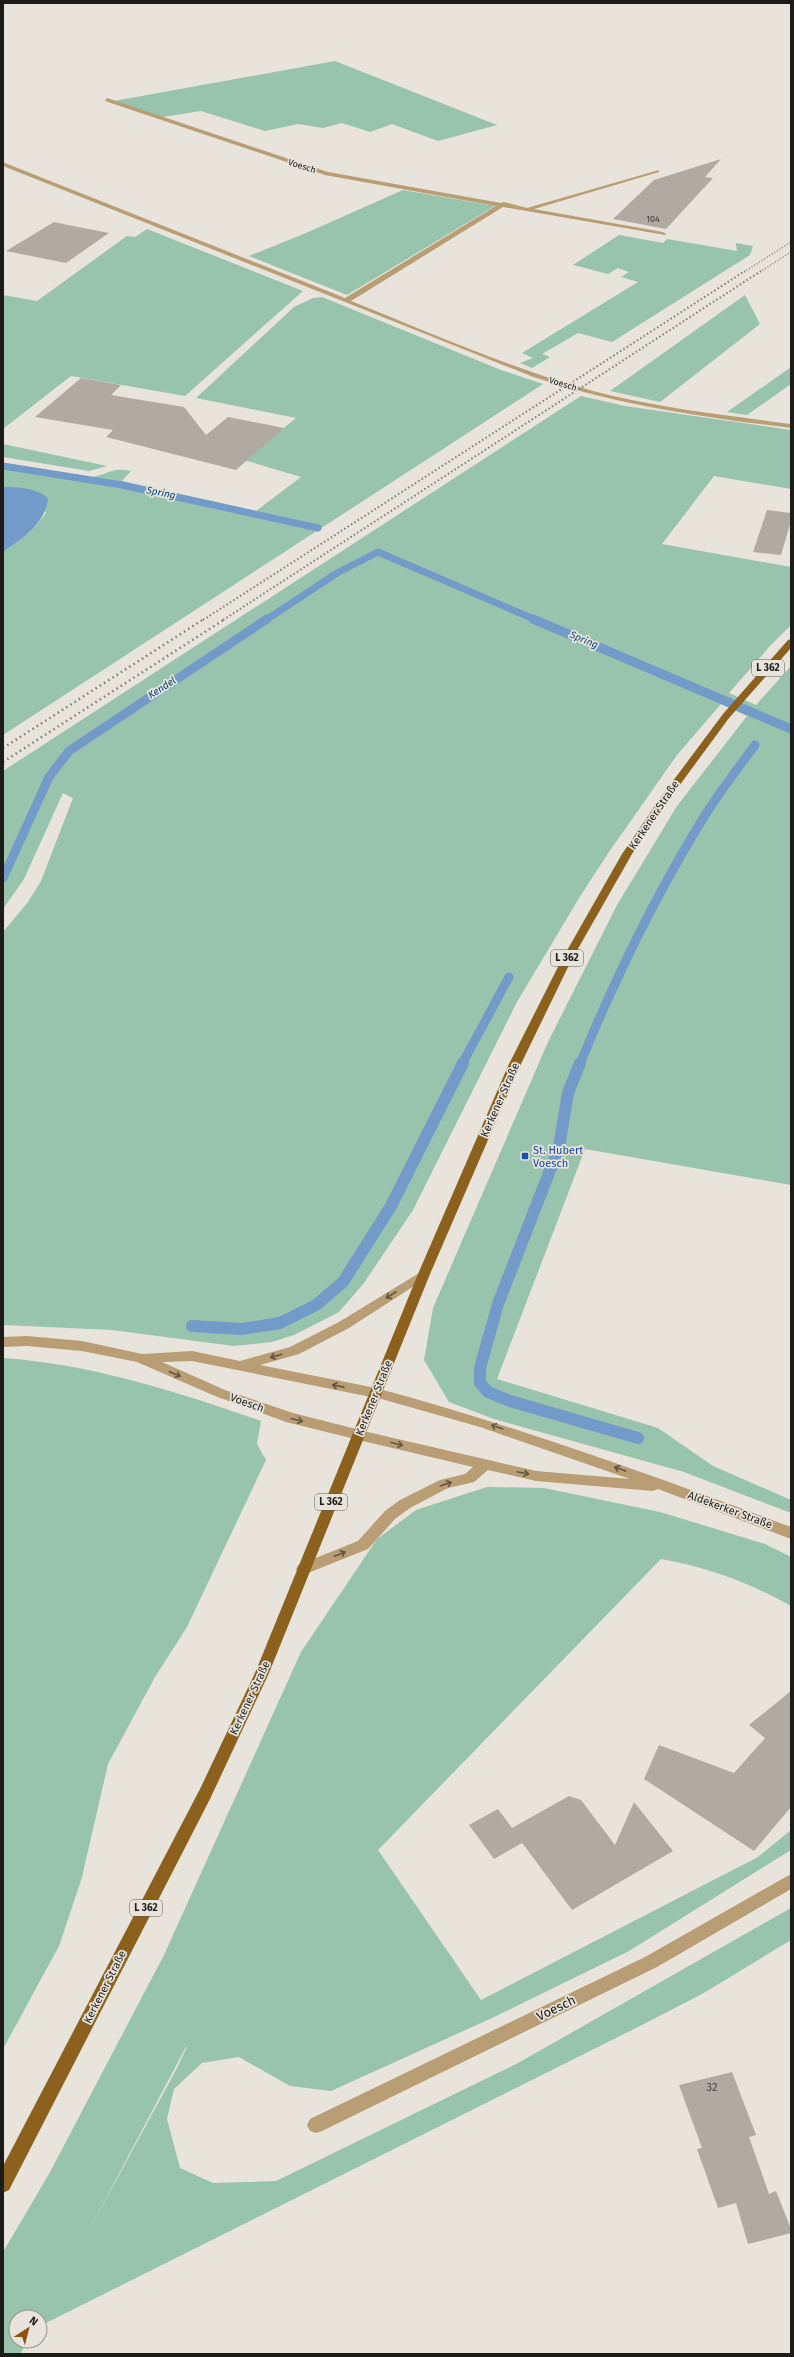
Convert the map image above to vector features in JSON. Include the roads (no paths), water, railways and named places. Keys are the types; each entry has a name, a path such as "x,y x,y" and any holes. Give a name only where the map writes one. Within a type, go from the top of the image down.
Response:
{"main road":[{"name":"Kerkener Straße","path":"3,2184 205,1794 262,1673 424,1274 514,1066 566,961 627,854 694,758 726,716 791,642"}],"street":[{"name":"Voesch","path":"107,100 328,174 504,204 663,234"},
{"name":"Voesch","path":"3,164 496,361 580,389 661,408 791,426"},
{"name":"Voesch","path":"527,209 657,171"},
{"path":"346,301 504,204"},
{"name":"Voesch","path":"239,1366 294,1351 344,1325 424,1274"},
{"name":"Voesch","path":"3,1342 27,1341 82,1346 140,1358 220,1393 291,1418 485,1465 536,1476 670,1488"},
{"name":"Voesch","path":"140,1358 192,1356 376,1393"},
{"name":"Aldekerker Straße","path":"376,1393 449,1411 546,1442 791,1533"},
{"path":"303,1569 363,1545 390,1515 405,1504 444,1484 469,1478 485,1465"},
{"name":"Voesch","path":"316,2125 651,1962 791,1881"}],"water":[{"path":"3,487 33,490 44,495 48,499 42,517 32,530 3,552"}],"waterway":[{"name":"Spring","path":"3,466 122,485 318,528"},
{"name":"Spring","path":"266,620 337,573 378,552 536,620"},
{"name":"Kendel","path":"3,878 49,777 69,751 267,619"},
{"name":"Spring","path":"533,619 791,729"},
{"path":"580,1064 638,935 671,873 707,812 755,745"},
{"path":"462,1064 509,977"},
{"path":"192,1326 242,1329 280,1323 316,1305 343,1282 391,1206 463,1063"},
{"path":"580,1063 568,1093 559,1147 498,1304 480,1368 480,1383 488,1392 510,1401 638,1438"}],"railway":[{"path":"744,272 791,242"},
{"path":"760,272 791,252"},
{"path":"203,620 745,271"},
{"path":"223,620 761,271"},
{"path":"3,748 204,619"},
{"path":"3,762 225,619"}],"place":[{"name":"St. Hubert Voesch","path":"525,1156"}]}
